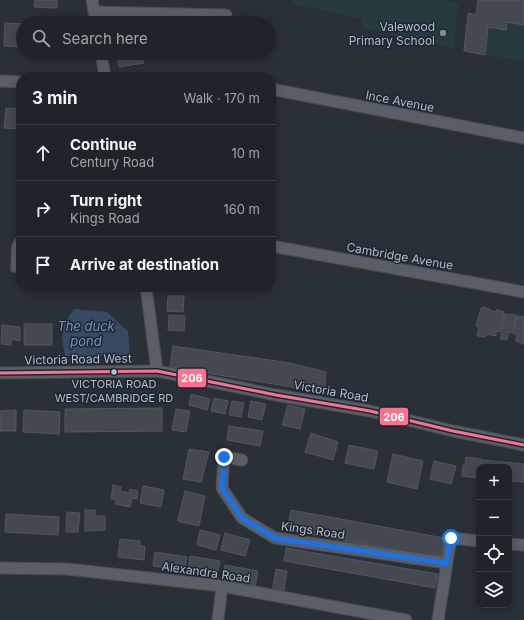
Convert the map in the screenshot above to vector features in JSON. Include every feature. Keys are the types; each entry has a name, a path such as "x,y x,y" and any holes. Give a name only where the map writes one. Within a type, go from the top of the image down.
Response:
{"street":[{"path":"92,0 95,16"},
{"path":"160,16 226,15"},
{"path":"102,60 104,72"},
{"path":"0,81 16,82"},
{"name":"Ince Avenue","path":"276,90 524,138"},
{"name":"Cambridge Avenue","path":"276,247 524,292"},
{"path":"147,292 157,371"},
{"name":"Victoria Road West","path":"0,373 157,371"},
{"name":"Victoria Road","path":"157,371 370,411 453,431 524,445"},
{"name":"Kings Road","path":"242,460 224,457 222,488 242,518 275,538 446,563"},
{"path":"438,620 451,538 476,541"},
{"path":"512,544 524,545"},
{"name":"Alexandra Road","path":"0,568 67,569 222,586 406,620"},
{"path":"218,620 222,586"}],"lane":[{"path":"14,269 16,245"}],"green space":[{"path":"293,0 445,0 459,4 453,49 362,28 363,19 293,4"},
{"path":"507,22 524,25 524,61 485,55 488,27 506,30"}],"water":[{"name":"The duck pond","path":"74,309 107,312 128,331 130,356 65,356 62,338 64,324"}],"building":[{"path":"35,0 57,0 57,8 34,7"},
{"path":"478,0 524,0 524,25 507,22 506,30 488,27 485,55 464,51 468,13 476,15"},
{"path":"5,23 16,24 16,47 4,46"},
{"path":"118,60 143,60 144,63 119,67"},
{"path":"6,108 16,109 16,129 4,128"},
{"path":"168,296 184,296 183,312 167,311"},
{"path":"483,307 497,312 497,309 505,314 500,332 496,331 496,336 487,334 485,337 477,336 479,327 476,326 481,308 482,309"},
{"path":"506,314 516,315 512,333 509,332 507,340 500,339"},
{"path":"169,315 185,316 184,331 168,330"},
{"path":"517,316 524,317 524,344 516,341 517,334 513,334"},
{"path":"24,324 52,324 52,345 24,345"},
{"path":"2,325 20,327 20,341 11,339 11,345 1,344"},
{"path":"173,346 290,363 326,372 324,394 292,387 170,367"},
{"path":"191,394 210,399 207,410 189,405"},
{"path":"214,398 228,401 225,414 211,411"},
{"path":"232,401 244,403 241,417 229,415"},
{"path":"251,401 266,404 262,420 248,417"},
{"path":"288,405 305,409 300,429 282,425"},
{"path":"162,408 162,431 65,432 65,409"},
{"path":"176,409 190,411 186,432 172,430"},
{"path":"16,410 16,431 0,431 0,411"},
{"path":"24,410 60,412 59,434 23,432"},
{"path":"229,426 263,431 260,446 227,440"},
{"path":"311,433 338,442 333,460 305,452"},
{"path":"349,445 378,451 374,469 345,463"},
{"path":"189,449 209,452 201,482 183,479"},
{"path":"393,454 423,461 417,489 387,482"},
{"path":"466,457 481,459 480,464 476,464 476,478 462,476 463,465 465,465"},
{"path":"482,460 524,464 524,482 512,481 512,464 481,464"},
{"path":"434,461 456,466 451,484 430,479"},
{"path":"113,485 121,487 120,491 129,493 130,489 138,491 137,499 132,498 130,507 115,504 116,500 111,499"},
{"path":"143,486 164,490 161,507 140,503"},
{"path":"185,491 205,496 199,526 178,521"},
{"path":"85,510 95,510 95,516 105,516 105,530 85,531"},
{"path":"291,510 444,538 441,558 287,530"},
{"path":"67,512 80,513 78,532 66,532"},
{"path":"6,514 59,517 58,535 5,532"},
{"path":"200,530 220,535 216,550 197,545"},
{"path":"225,533 250,540 245,556 221,550"},
{"path":"120,539 140,541 140,546 145,546 144,560 118,557"},
{"path":"286,548 438,574 435,588 284,561"},
{"path":"155,552 187,557 184,571 153,566"},
{"path":"190,556 220,561 217,577 188,572"},
{"path":"225,565 258,571 255,588 222,582"},
{"path":"276,569 287,571 283,595 272,593"}],"transit line":[{"name":"206","path":"0,373 157,371 276,395 370,411 453,431 524,445"}],"place":[{"name":"Valewood Primary School","path":"443,33"},
{"name":"VICTORIA ROAD WEST/CAMBRIDGE RD","path":"114,372"}],"route":[{"path":"224,457 222,488 242,518 275,538 446,563 451,538"}]}
